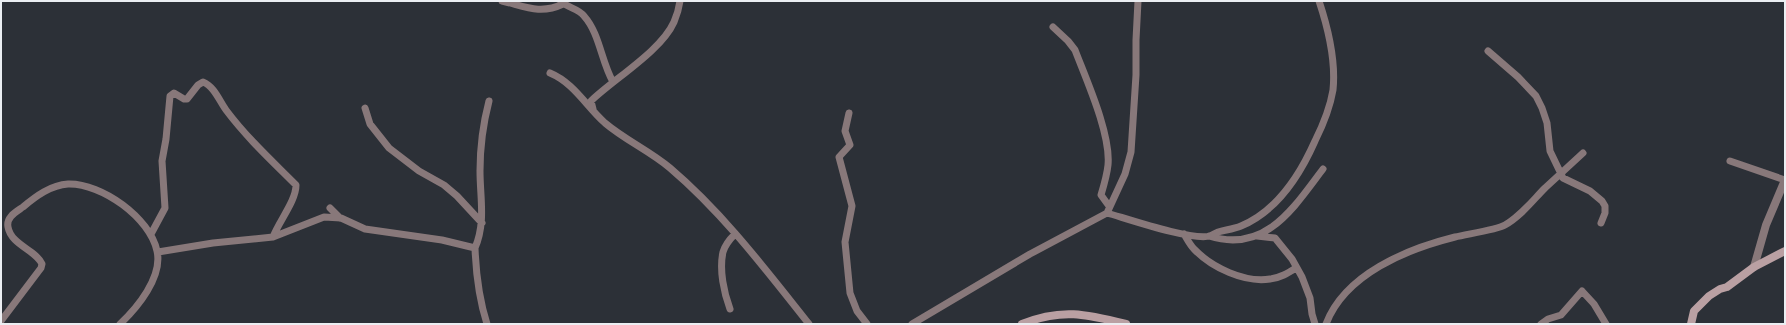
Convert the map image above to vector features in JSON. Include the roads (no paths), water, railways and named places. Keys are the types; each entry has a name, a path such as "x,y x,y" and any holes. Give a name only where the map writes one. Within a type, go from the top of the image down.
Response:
{"main road":[{"path":"1691,324 1694,311 1700,303 1720,289 1727,287 1754,267 1785,251"},
{"path":"1022,324 1044,316 1066,313 1086,314 1108,318 1126,324"}],"street":[{"path":"502,1 518,7 538,9 552,8 562,2 583,14 595,33 602,58 613,82"},
{"path":"594,111 591,101 652,50 660,41 674,22 680,1"},
{"path":"912,324 1108,209 1125,174 1131,152 1136,74 1138,1"},
{"path":"1209,236 1216,232 1242,226 1264,212 1290,187 1310,153 1325,121 1333,91 1332,52 1319,1"},
{"path":"1053,27 1075,50 1106,136 1108,164 1101,195 1108,209 1184,234 1209,236 1230,240 1245,239 1256,236 1279,221 1292,210 1323,169"},
{"path":"1488,51 1518,77 1536,96 1547,123 1550,152 1563,178 1590,191 1602,201 1605,206 1605,213 1601,223"},
{"path":"550,73 561,78 572,86 606,123 669,167 696,192 735,234 809,324"},
{"path":"151,234 165,208 162,161 166,139 170,96 174,93 184,99 187,99 203,82 210,86 226,110 252,142 296,185 296,192 277,224 273,237"},
{"path":"487,324 475,267 475,248 482,223 480,154 482,132 489,100"},
{"path":"365,108 370,124 389,148 419,171 444,185 457,196 482,223"},
{"path":"849,113 845,131 850,145 839,157 852,206 845,242 845,258 850,293 857,311 867,324"},
{"path":"1326,324 1334,307 1342,297 1366,276 1398,257 1436,242 1504,226 1524,210 1583,153"},
{"path":"1730,161 1785,180 1766,226 1754,267"},
{"path":"1,321 41,268 42,264 14,239 9,232 8,227 10,217 35,197 52,188 62,185 85,186 104,192 125,206 151,234 158,252 154,276 148,291 120,324"},
{"path":"330,208 341,218 365,229 442,240 475,248"},
{"path":"158,252 213,243 273,237 324,217 341,218"},
{"path":"730,309 726,298 722,264 723,252 735,234"},
{"path":"1184,234 1194,249 1205,258 1229,273 1256,279 1270,279 1284,275 1296,268"},
{"path":"1256,236 1275,238 1292,259 1310,298 1314,324"},
{"path":"1541,324 1548,319 1561,315 1582,291 1594,304 1606,324"}]}
